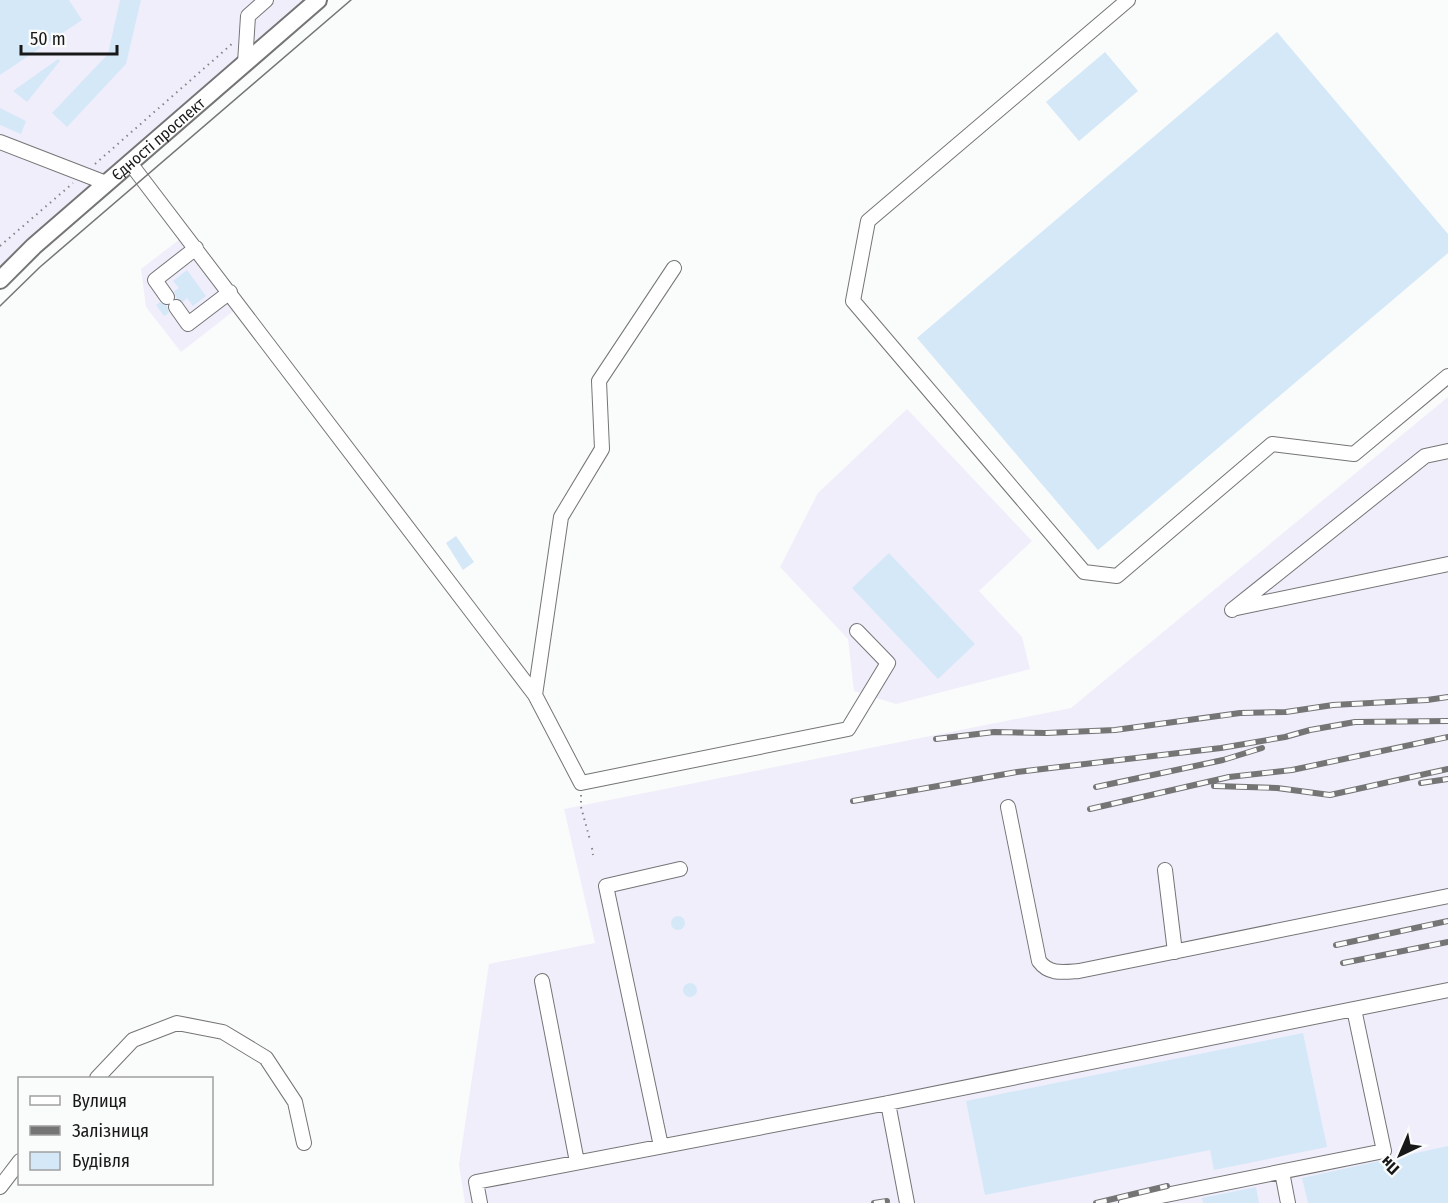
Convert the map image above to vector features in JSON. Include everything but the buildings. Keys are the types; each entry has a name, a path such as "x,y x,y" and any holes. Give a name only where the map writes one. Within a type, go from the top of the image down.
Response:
{"main road":[{"name":"Єдності проспект","path":"0,280 34,246 318,0"}],"street":[{"path":"245,63 248,16 266,0"},
{"path":"1128,0 868,221 853,301 937,400 1084,572 1117,576 1272,444 1354,454 1448,376"},
{"path":"0,142 106,183"},
{"path":"130,163 536,695 581,783 848,729 888,663 857,631"},
{"path":"196,248 155,280 171,302 188,324 230,292"},
{"path":"536,695 561,517 602,449 599,381 674,268"},
{"path":"1448,452 1425,456 1232,610 1448,564"},
{"path":"1008,807 1039,961 1043,967 1052,971 1079,971 1448,896"},
{"path":"661,1146 606,886 680,869"},
{"path":"1165,870 1175,952"},
{"path":"542,981 577,1162"},
{"path":"480,1203 476,1182 888,1103 1448,990"},
{"path":"1126,1203 1383,1151 1354,1009"},
{"path":"98,1077 134,1040 177,1023 223,1032 266,1058 296,1102 304,1143"},
{"path":"888,1103 907,1203"},
{"path":"0,1187 18,1164"},
{"path":"1282,1172 1288,1203"}],"path":[{"path":"0,246 237,39"},
{"path":"581,807 590,840"},
{"path":"592,848 593,855"}],"shaded area":[{"path":"0,0 304,0 28,240 0,268"},
{"path":"180,239 235,310 181,352 146,307 141,269"},
{"path":"1448,397 1448,1203 465,1203 459,1165 489,964 595,943 564,809 1071,708"},
{"path":"907,409 1032,541 979,591 1022,637 1030,669 896,704 854,691 848,639 780,567 818,493"}],"tram line":[{"path":"0,306 40,267 351,0"}],"railway":[{"path":"936,739 994,732 1046,733 1115,730 1240,713 1286,712 1333,705 1448,697"},
{"path":"853,801 1017,772 1221,748 1355,722 1448,721"},
{"path":"1090,809 1229,777 1292,770 1448,737"},
{"path":"1096,787 1223,760 1262,748"},
{"path":"1214,786 1277,788 1330,795 1448,769"},
{"path":"1421,783 1448,779"},
{"path":"1336,945 1448,921"},
{"path":"1343,963 1448,942"},
{"path":"1096,1203 1167,1186"},
{"path":"874,1203 887,1201"}]}
